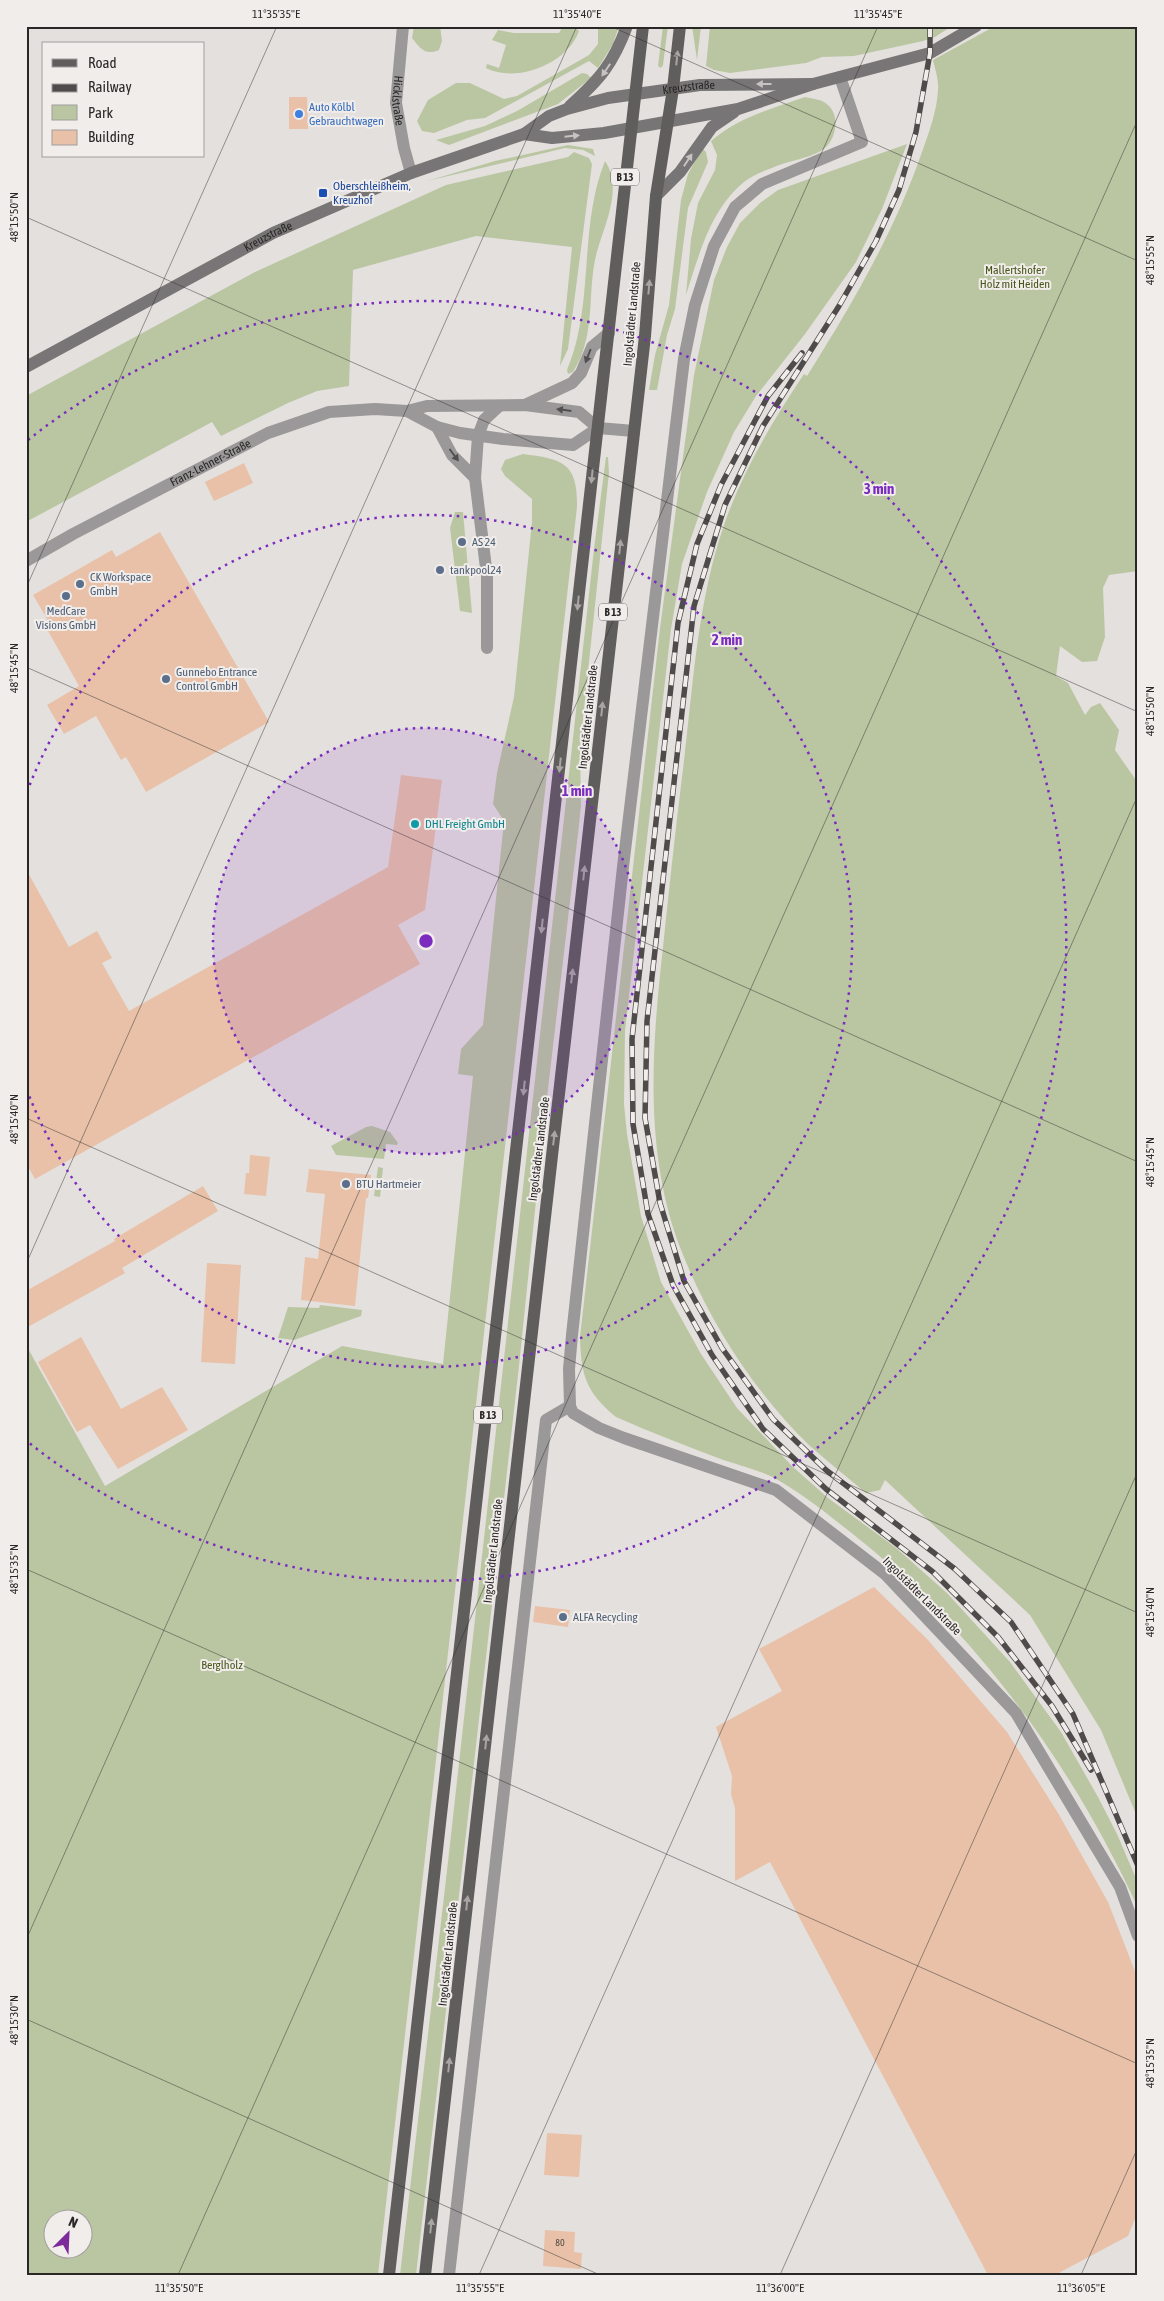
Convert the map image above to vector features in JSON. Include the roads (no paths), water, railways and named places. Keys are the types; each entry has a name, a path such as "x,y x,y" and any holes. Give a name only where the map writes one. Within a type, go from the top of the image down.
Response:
{"main road":[{"name":"Kreuzstraße","path":"567,109 601,77 617,53 627,26"},
{"name":"Ingolstädter Landstraße","path":"389,2275 643,26"},
{"name":"Ingolstädter Landstraße","path":"425,2275 645,336 656,196 673,89 680,26"},
{"path":"656,196 680,172 712,127 738,109 840,76 930,53 976,26"},
{"name":"Kreuzstraße","path":"26,367 273,233 411,173 524,134 549,116 567,109 608,98 673,89 714,85 813,84"},
{"name":"Kreuzstraße","path":"524,134 552,138 630,129 738,109"}],"street":[{"name":"Hicklstraße","path":"402,26 396,103 404,148 411,173"},
{"path":"449,2275 546,1420 570,1406 569,1369 572,1335 623,867 678,391 695,305 714,246 735,207 762,184 862,142 840,76"},
{"path":"525,405 572,383 581,373 592,347 608,333"},
{"path":"446,405 437,427 452,455 475,478"},
{"name":"Franz-Lehner-Straße","path":"26,561 172,482 268,433 330,412 375,408 407,410 446,405 525,405 579,412 598,428 573,445 478,436 437,427 407,410"},
{"path":"487,648 487,576 475,478 478,436 484,420 499,406"},
{"path":"598,428 634,431"},
{"name":"Ingolstädter Landstraße","path":"570,1406 573,1413 599,1428 776,1490 885,1574 1016,1713 1120,1887 1138,1936"}],"railway":[{"path":"930,26 930,53 916,132 899,190 876,241 839,306 763,426 725,505 694,606 647,1021 645,1118 660,1203 684,1281 722,1348 773,1419 826,1470 955,1569 1011,1622 1073,1714 1138,1866"},
{"path":"802,353 768,396 721,485 697,544 678,623 632,1039 633,1124 648,1214 673,1285 712,1355 763,1429 826,1489 933,1572 998,1637 1052,1706 1091,1770"}],"place":[{"name":"Auto Kölbl Gebrauchtwagen","path":"299,114"},
{"name":"Oberschleißheim, Kreuzhof","path":"323,193"},
{"name":"AS 24","path":"462,542"},
{"name":"tankpool24","path":"440,570"},
{"name":"CK Workspace GmbH","path":"80,584"},
{"name":"MedCare Visions GmbH","path":"66,596"},
{"name":"Gunnebo Entrance Control GmbH","path":"166,679"},
{"name":"DHL Freight GmbH","path":"415,824"},
{"name":"BTU Hartmeier","path":"346,1184"},
{"name":"ALFA Recycling","path":"563,1617"}],"park label":[{"name":"Mallertshofer Holz mit Heiden","path":"1015,277"},
{"name":"Berglholz","path":"222,1665"}]}
